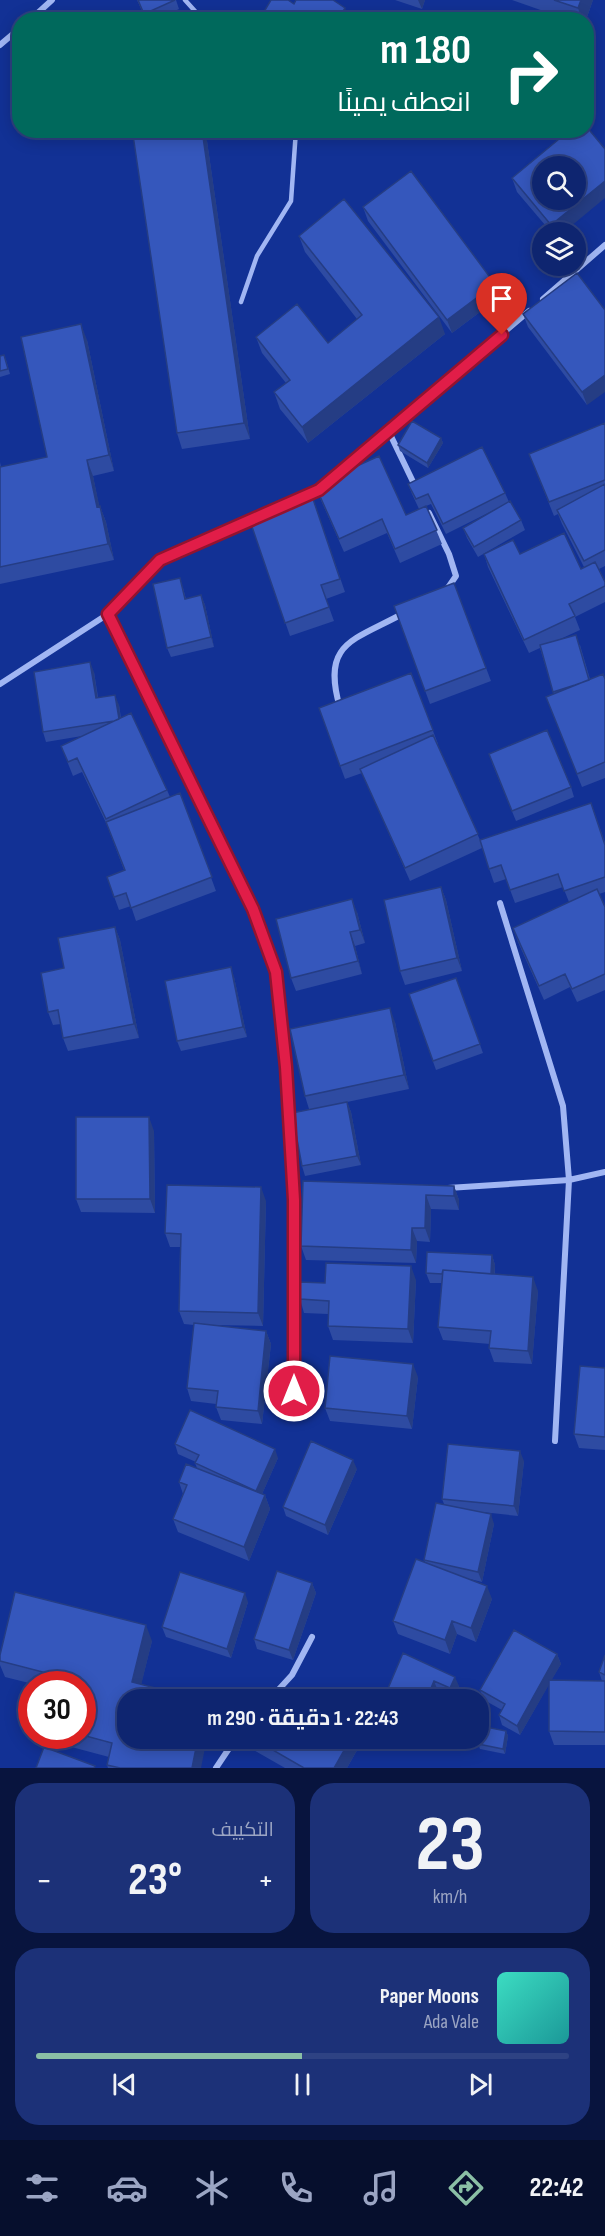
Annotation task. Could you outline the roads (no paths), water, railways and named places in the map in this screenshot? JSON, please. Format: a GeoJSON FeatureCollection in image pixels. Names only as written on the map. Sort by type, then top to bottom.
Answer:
{"type":"FeatureCollection","features":[{"type":"Feature","properties":{"kind":"street"},"geometry":{"type":"LineString","coordinates":[[39,12],[52,0]]}},
{"type":"Feature","properties":{"kind":"street"},"geometry":{"type":"LineString","coordinates":[[0,45],[12,35]]}},
{"type":"Feature","properties":{"kind":"street"},"geometry":{"type":"LineString","coordinates":[[0,684],[108,614],[160,560],[319,490],[605,245]]}},
{"type":"Feature","properties":{"kind":"street"},"geometry":{"type":"LineString","coordinates":[[388,432],[419,493]]}},
{"type":"Feature","properties":{"kind":"street"},"geometry":{"type":"LineString","coordinates":[[424,503],[449,554],[456,576],[450,588],[440,593]]}},
{"type":"Feature","properties":{"kind":"street"},"geometry":{"type":"LineString","coordinates":[[343,720],[333,683],[333,667],[338,653],[348,644],[409,610]]}},
{"type":"Feature","properties":{"kind":"street"},"geometry":{"type":"LineString","coordinates":[[108,614],[253,909],[276,972],[286,1067],[294,1200],[294,1391]]}},
{"type":"Feature","properties":{"kind":"street"},"geometry":{"type":"LineString","coordinates":[[500,903],[563,1106],[569,1180],[555,1441]]}},
{"type":"Feature","properties":{"kind":"street"},"geometry":{"type":"LineString","coordinates":[[443,1189],[569,1180],[605,1172]]}},
{"type":"Feature","properties":{"kind":"street"},"geometry":{"type":"LineString","coordinates":[[294,1200],[305,1199]]}},
{"type":"Feature","properties":{"kind":"street"},"geometry":{"type":"LineString","coordinates":[[279,1689],[292,1675],[312,1637]]}},
{"type":"Feature","properties":{"kind":"street"},"geometry":{"type":"LineString","coordinates":[[216,1768],[229,1749]]}},
{"type":"Feature","properties":{"kind":"lane"},"geometry":{"type":"LineString","coordinates":[[185,0],[196,12]]}},
{"type":"Feature","properties":{"kind":"lane"},"geometry":{"type":"LineString","coordinates":[[241,302],[257,256],[291,201],[295,138]]}}]}
